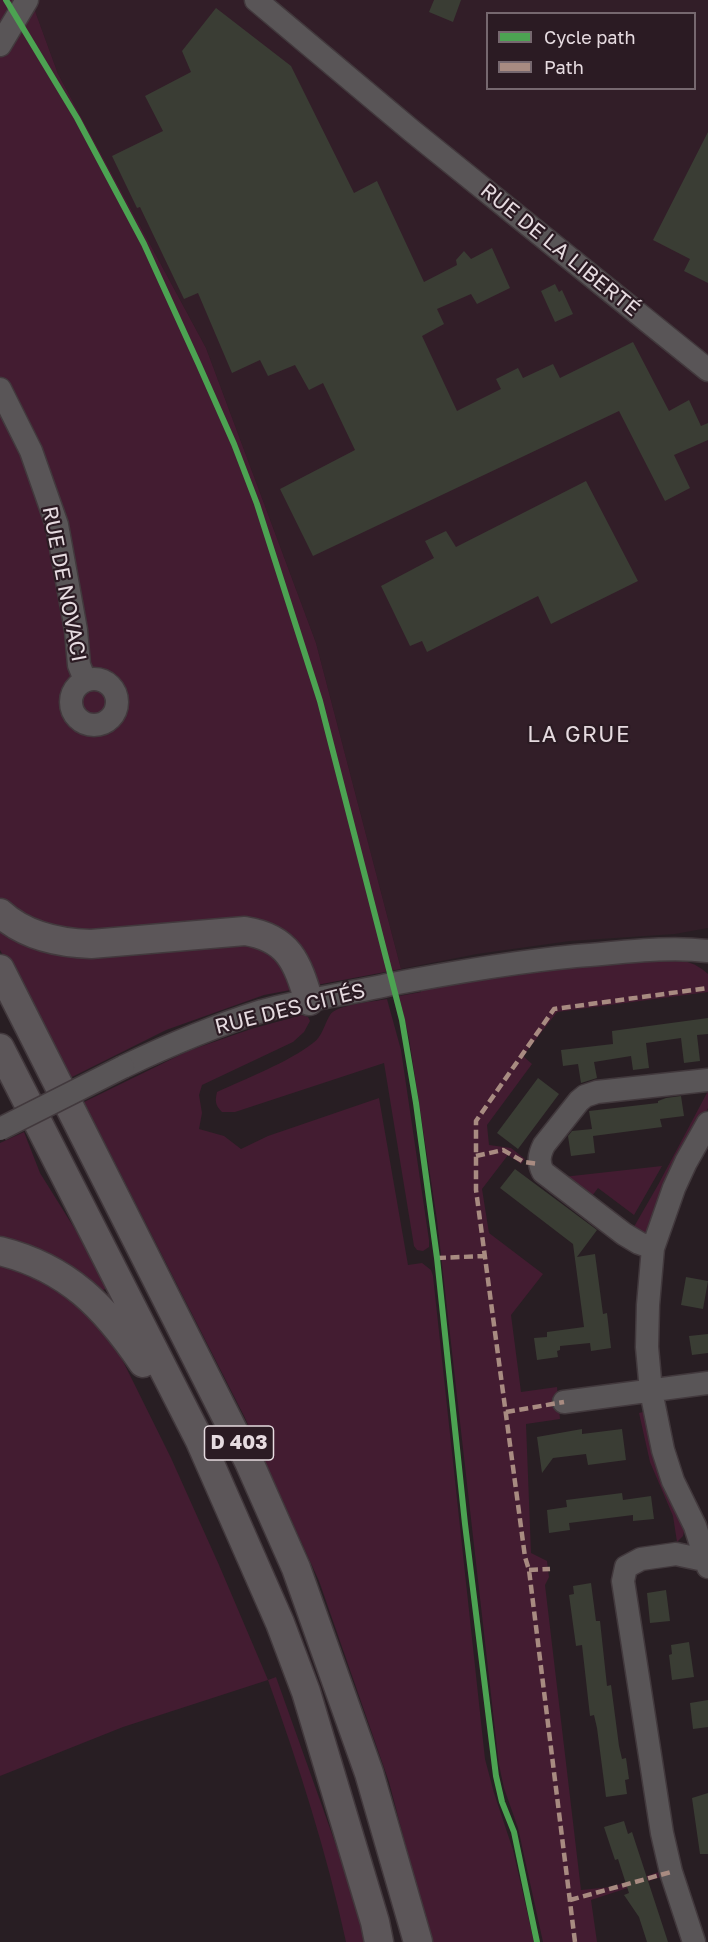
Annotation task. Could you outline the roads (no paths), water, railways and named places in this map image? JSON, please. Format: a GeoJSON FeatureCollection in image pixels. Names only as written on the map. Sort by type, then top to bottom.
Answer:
{"type":"FeatureCollection","features":[{"type":"Feature","properties":{"kind":"main road"},"geometry":{"type":"LineString","coordinates":[[0,913],[34,935],[72,944],[101,944],[245,932],[260,933],[272,937],[292,958],[303,979],[309,1000]]}},
{"type":"Feature","properties":{"kind":"main road","name":"D 403"},"geometry":{"type":"LineString","coordinates":[[0,969],[249,1462],[296,1568],[369,1773],[418,1942]]}},
{"type":"Feature","properties":{"kind":"main road","name":"D 403"},"geometry":{"type":"LineString","coordinates":[[0,1048],[200,1441],[280,1623],[306,1692],[379,1942]]}},
{"type":"Feature","properties":{"kind":"main road"},"geometry":{"type":"LineString","coordinates":[[0,1251],[28,1259],[48,1269],[89,1296],[107,1313],[143,1363],[167,1405],[200,1441]]}},
{"type":"Feature","properties":{"kind":"street"},"geometry":{"type":"LineString","coordinates":[[0,45],[27,0]]}},
{"type":"Feature","properties":{"kind":"street","name":"RUE DE LA LIBERTÉ"},"geometry":{"type":"LineString","coordinates":[[256,0],[412,131],[708,370]]}},
{"type":"Feature","properties":{"kind":"street","name":"RUE DE NOVACI"},"geometry":{"type":"LineString","coordinates":[[0,389],[31,451],[57,525],[76,630],[79,665],[85,680]]}},
{"type":"Feature","properties":{"kind":"street","name":"RUE DES CITÉS"},"geometry":{"type":"LineString","coordinates":[[0,1129],[170,1044],[264,1011],[433,976],[535,960],[667,949],[708,951]]}},
{"type":"Feature","properties":{"kind":"street"},"geometry":{"type":"LineString","coordinates":[[653,1248],[639,1244],[624,1234],[543,1172],[539,1164],[540,1154],[544,1145],[585,1096],[597,1092],[708,1080]]}},
{"type":"Feature","properties":{"kind":"street"},"geometry":{"type":"LineString","coordinates":[[707,1562],[695,1526],[674,1481],[663,1450],[651,1391],[647,1347],[653,1248],[674,1188],[708,1123]]}},
{"type":"Feature","properties":{"kind":"street"},"geometry":{"type":"LineString","coordinates":[[564,1402],[708,1383]]}},
{"type":"Feature","properties":{"kind":"street"},"geometry":{"type":"LineString","coordinates":[[694,1942],[671,1872],[662,1833],[623,1581],[626,1567],[641,1559],[676,1554],[707,1562]]}},
{"type":"Feature","properties":{"kind":"district","name":"LA GRUE"},"geometry":{"type":"Point","coordinates":[579,735]}}]}
